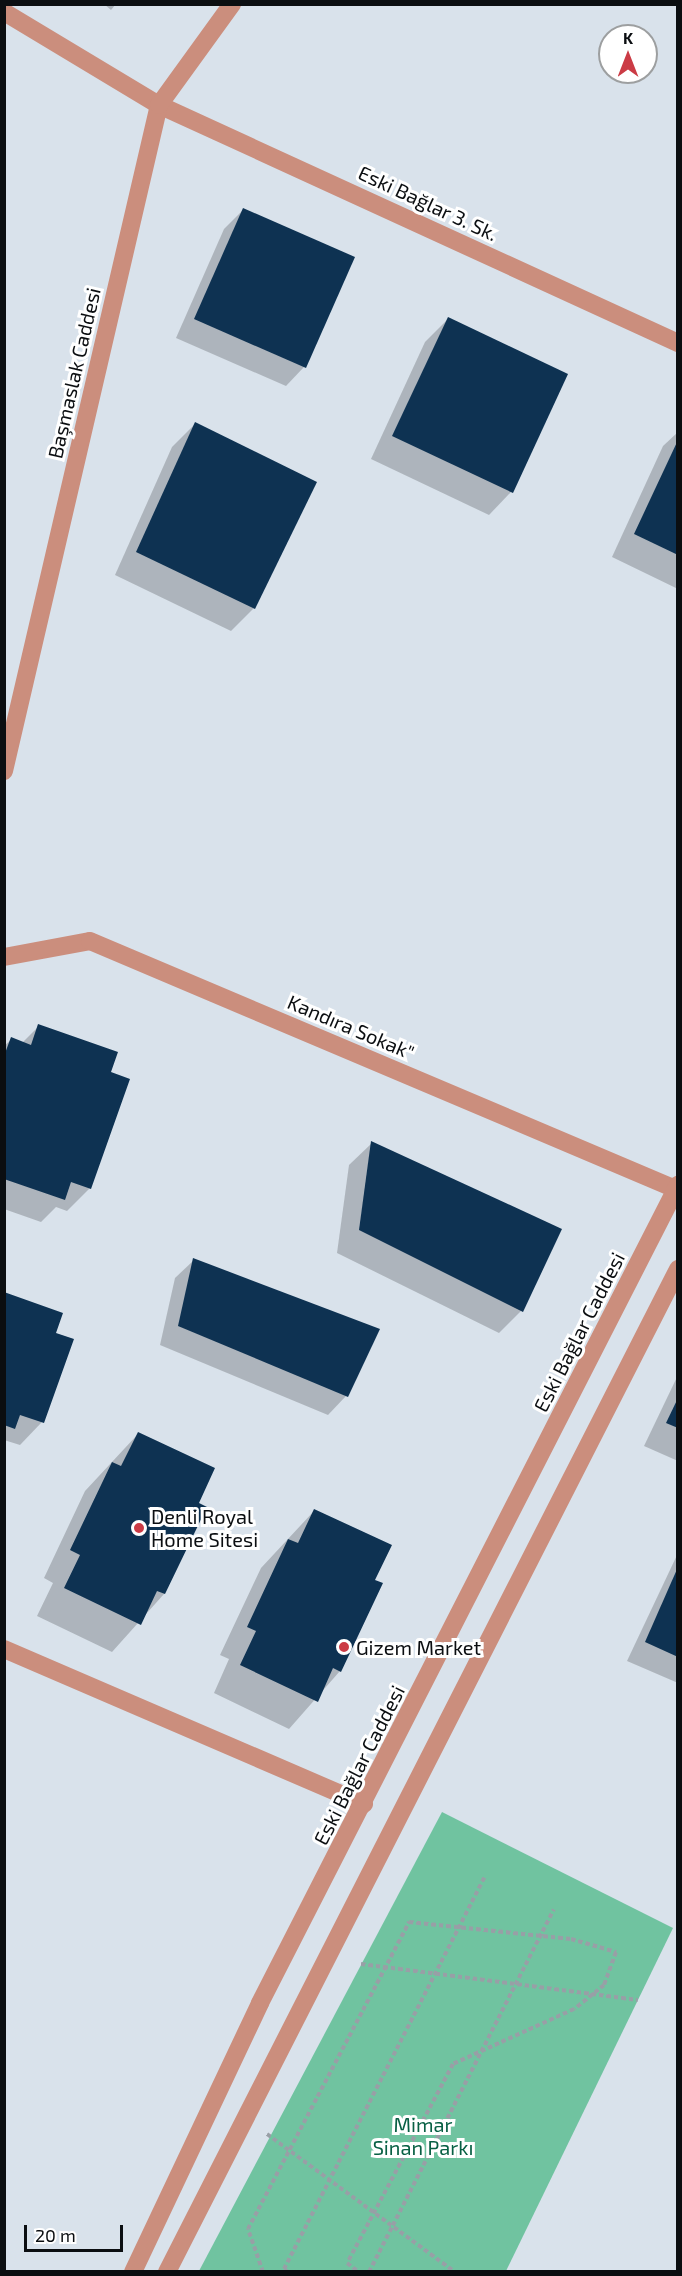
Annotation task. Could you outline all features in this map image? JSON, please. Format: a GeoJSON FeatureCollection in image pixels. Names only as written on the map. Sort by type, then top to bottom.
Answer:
{"type":"FeatureCollection","features":[{"type":"Feature","properties":{"kind":"street","name":"Başmaslak Caddesi"},"geometry":{"type":"LineString","coordinates":[[4,771],[159,105],[231,4]]}},
{"type":"Feature","properties":{"kind":"street","name":"Eski Bağlar 3. Sk."},"geometry":{"type":"LineString","coordinates":[[4,12],[159,105],[678,343]]}},
{"type":"Feature","properties":{"kind":"street","name":"Kandıra Sokak\""},"geometry":{"type":"LineString","coordinates":[[4,957],[90,941],[677,1188]]}},
{"type":"Feature","properties":{"kind":"street","name":"Eski Bağlar Caddesi"},"geometry":{"type":"LineString","coordinates":[[133,2271],[260,2003],[364,1804],[677,1188]]}},
{"type":"Feature","properties":{"kind":"street"},"geometry":{"type":"LineString","coordinates":[[167,2271],[678,1269]]}},
{"type":"Feature","properties":{"kind":"street"},"geometry":{"type":"LineString","coordinates":[[4,1649],[364,1804]]}},
{"type":"Feature","properties":{"kind":"path"},"geometry":{"type":"LineString","coordinates":[[288,2271],[284,2269],[485,1877]]}},
{"type":"Feature","properties":{"kind":"path"},"geometry":{"type":"LineString","coordinates":[[369,2271],[554,1909]]}},
{"type":"Feature","properties":{"kind":"path"},"geometry":{"type":"LineString","coordinates":[[263,2271],[248,2229],[388,1967],[409,1922],[540,1936],[616,1953],[604,1985],[574,2009],[453,2064],[347,2263],[359,2271]]}},
{"type":"Feature","properties":{"kind":"path"},"geometry":{"type":"LineString","coordinates":[[362,1964],[638,2000]]}},
{"type":"Feature","properties":{"kind":"path"},"geometry":{"type":"LineString","coordinates":[[244,2118],[455,2271]]}},
{"type":"Feature","properties":{"kind":"green space","name":"Mimar Sinan Parkı"},"geometry":{"type":"Polygon","coordinates":[[[442,1812],[673,1928],[506,2271],[199,2271],[442,1812]]]}},
{"type":"Feature","properties":{"kind":"building"},"geometry":{"type":"Polygon","coordinates":[[[243,208],[355,257],[306,368],[194,319],[243,208]]]}},
{"type":"Feature","properties":{"kind":"building"},"geometry":{"type":"Polygon","coordinates":[[[448,317],[568,374],[513,493],[392,436],[448,317]]]}},
{"type":"Feature","properties":{"kind":"building"},"geometry":{"type":"Polygon","coordinates":[[[195,422],[317,482],[255,609],[136,552],[195,422]]]}},
{"type":"Feature","properties":{"kind":"building"},"geometry":{"type":"Polygon","coordinates":[[[678,440],[678,555],[634,534],[678,440]]]}},
{"type":"Feature","properties":{"kind":"building"},"geometry":{"type":"Polygon","coordinates":[[[38,1024],[118,1052],[111,1072],[130,1079],[91,1189],[71,1182],[65,1200],[4,1179],[4,1056],[11,1037],[31,1045],[38,1024]]]}},
{"type":"Feature","properties":{"kind":"building"},"geometry":{"type":"Polygon","coordinates":[[[371,1141],[562,1229],[523,1312],[359,1230],[371,1141]]]}},
{"type":"Feature","properties":{"kind":"building"},"geometry":{"type":"Polygon","coordinates":[[[193,1258],[380,1329],[348,1397],[178,1326],[193,1258]]]}},
{"type":"Feature","properties":{"kind":"building"},"geometry":{"type":"Polygon","coordinates":[[[4,1292],[63,1313],[56,1333],[74,1339],[44,1423],[20,1415],[15,1429],[4,1425],[4,1292]]]}},
{"type":"Feature","properties":{"kind":"building"},"geometry":{"type":"Polygon","coordinates":[[[678,1398],[678,1428],[666,1423],[678,1398]]]}},
{"type":"Feature","properties":{"kind":"building","name":"Denli Royal Home Sitesi"},"geometry":{"type":"Polygon","coordinates":[[[138,1432],[215,1468],[199,1503],[207,1507],[165,1594],[157,1591],[141,1625],[64,1588],[80,1555],[70,1550],[112,1462],[121,1466],[138,1432]]]}},
{"type":"Feature","properties":{"kind":"building","name":"Denli Royal Home Sitesi"},"geometry":{"type":"Polygon","coordinates":[[[314,1509],[392,1545],[375,1580],[383,1583],[341,1672],[333,1668],[318,1702],[240,1665],[256,1631],[247,1627],[288,1539],[298,1543],[314,1509]]]}},
{"type":"Feature","properties":{"kind":"building"},"geometry":{"type":"Polygon","coordinates":[[[678,1567],[678,1657],[645,1642],[678,1567]]]}},
{"type":"Feature","properties":{"kind":"place","name":"Denli Royal Home Sitesi"},"geometry":{"type":"Point","coordinates":[139,1528]}},
{"type":"Feature","properties":{"kind":"place","name":"Gizem Market"},"geometry":{"type":"Point","coordinates":[344,1647]}}]}
